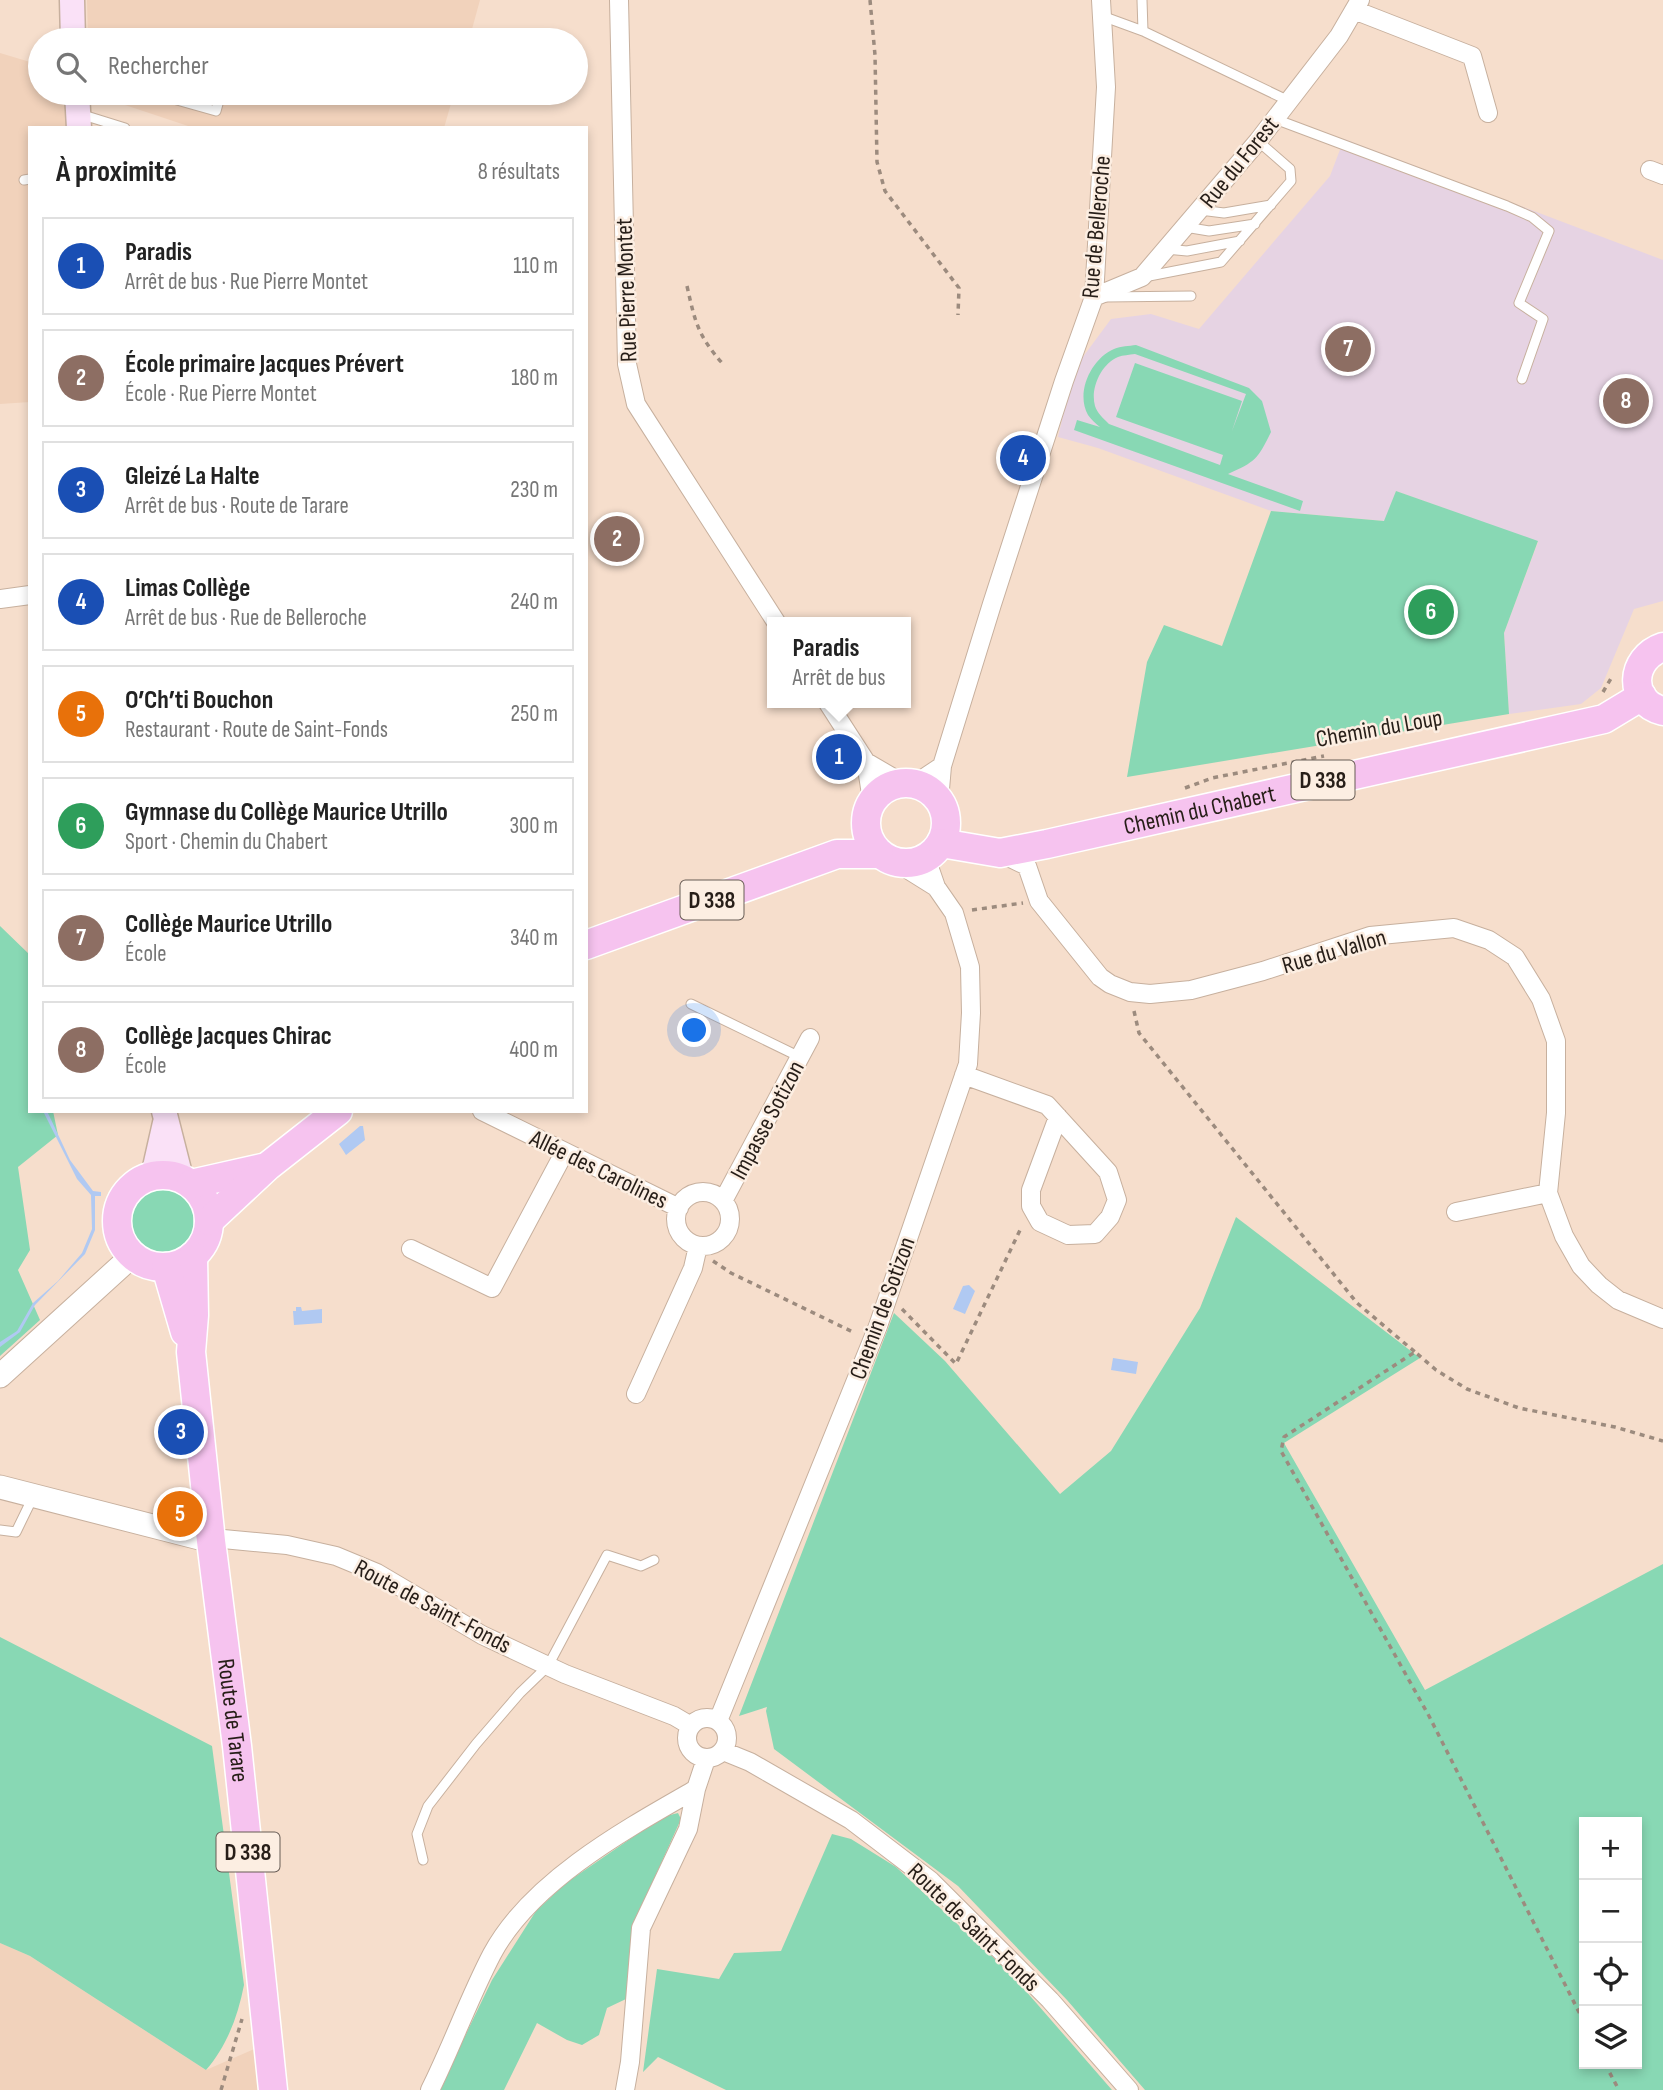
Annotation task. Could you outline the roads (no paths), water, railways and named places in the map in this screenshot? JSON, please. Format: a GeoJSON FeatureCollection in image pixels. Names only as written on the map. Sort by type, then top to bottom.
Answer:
{"type":"FeatureCollection","features":[{"type":"Feature","properties":{"kind":"main road"},"geometry":{"type":"LineString","coordinates":[[72,0],[73,28]]}},
{"type":"Feature","properties":{"kind":"main road"},"geometry":{"type":"LineString","coordinates":[[1652,704],[1637,678],[1641,663],[1649,654],[1663,647]]}},
{"type":"Feature","properties":{"kind":"main road","name":"Chemin du Chabert"},"geometry":{"type":"LineString","coordinates":[[938,831],[1000,853],[1604,719],[1652,704]]}},
{"type":"Feature","properties":{"kind":"main road"},"geometry":{"type":"LineString","coordinates":[[909,783],[925,787],[938,831],[906,864],[887,858],[872,846],[869,813],[890,786],[909,783]]}},
{"type":"Feature","properties":{"kind":"main road","name":"D 338"},"geometry":{"type":"LineString","coordinates":[[837,854],[869,813]]}},
{"type":"Feature","properties":{"kind":"main road","name":"D 338"},"geometry":{"type":"LineString","coordinates":[[588,944],[837,854],[887,858]]}},
{"type":"Feature","properties":{"kind":"main road"},"geometry":{"type":"LineString","coordinates":[[209,1221],[268,1166],[335,1113]]}},
{"type":"Feature","properties":{"kind":"main road"},"geometry":{"type":"LineString","coordinates":[[165,1117],[186,1181]]}},
{"type":"Feature","properties":{"kind":"main road"},"geometry":{"type":"LineString","coordinates":[[153,1176],[165,1117]]}},
{"type":"Feature","properties":{"kind":"main road"},"geometry":{"type":"LineString","coordinates":[[186,1181],[268,1166]]}},
{"type":"Feature","properties":{"kind":"main road"},"geometry":{"type":"LineString","coordinates":[[168,1175],[186,1181],[202,1196],[208,1209],[207,1234],[202,1246],[185,1262],[166,1268],[147,1265],[132,1256],[120,1239],[117,1215],[128,1191],[139,1181],[153,1176],[168,1175]]}},
{"type":"Feature","properties":{"kind":"main road","name":"Route de Tarare"},"geometry":{"type":"LineString","coordinates":[[191,1352],[194,1315],[193,1256]]}},
{"type":"Feature","properties":{"kind":"main road","name":"Route de Tarare"},"geometry":{"type":"LineString","coordinates":[[166,1268],[191,1352],[273,2090]]}},
{"type":"Feature","properties":{"kind":"street","name":"Rue Pierre Montet"},"geometry":{"type":"LineString","coordinates":[[619,0],[626,364],[636,404],[773,617]]}},
{"type":"Feature","properties":{"kind":"street","name":"Rue du Forest"},"geometry":{"type":"LineString","coordinates":[[1094,298],[1142,277],[1258,141],[1339,36],[1357,5]]}},
{"type":"Feature","properties":{"kind":"street"},"geometry":{"type":"LineString","coordinates":[[1357,5],[1472,56],[1488,113]]}},
{"type":"Feature","properties":{"kind":"street","name":"Rue de Belleroche"},"geometry":{"type":"LineString","coordinates":[[938,831],[942,766],[1012,540],[1094,298],[1106,87],[1102,8]]}},
{"type":"Feature","properties":{"kind":"street"},"geometry":{"type":"LineString","coordinates":[[0,598],[28,595]]}},
{"type":"Feature","properties":{"kind":"street"},"geometry":{"type":"LineString","coordinates":[[831,708],[866,762],[869,813]]}},
{"type":"Feature","properties":{"kind":"street"},"geometry":{"type":"LineString","coordinates":[[866,762],[909,783],[942,766]]}},
{"type":"Feature","properties":{"kind":"street","name":"Chemin de Sotizon"},"geometry":{"type":"LineString","coordinates":[[936,887],[938,831]]}},
{"type":"Feature","properties":{"kind":"street","name":"Rue du Vallon"},"geometry":{"type":"LineString","coordinates":[[1000,853],[1027,866],[1039,901],[1100,977],[1130,992],[1150,994],[1191,990],[1263,971],[1370,936],[1454,928],[1489,940],[1515,957],[1541,999],[1556,1041],[1556,1114],[1548,1193],[1564,1237],[1581,1266],[1618,1300],[1663,1320]]}},
{"type":"Feature","properties":{"kind":"street","name":"Chemin de Sotizon"},"geometry":{"type":"LineString","coordinates":[[718,1721],[872,1340],[968,1064],[970,967],[954,913],[936,887],[887,858]]}},
{"type":"Feature","properties":{"kind":"street","name":"Impasse Sotizon"},"geometry":{"type":"LineString","coordinates":[[723,1201],[810,1038]]}},
{"type":"Feature","properties":{"kind":"street"},"geometry":{"type":"LineString","coordinates":[[964,1075],[1047,1105],[1058,1117],[1108,1172],[1117,1200],[1110,1217],[1095,1234],[1068,1235],[1040,1222],[1031,1206],[1031,1190],[1058,1117]]}},
{"type":"Feature","properties":{"kind":"street","name":"Allée des Carolines"},"geometry":{"type":"LineString","coordinates":[[486,1113],[679,1208]]}},
{"type":"Feature","properties":{"kind":"street"},"geometry":{"type":"LineString","coordinates":[[411,1249],[492,1288],[564,1153]]}},
{"type":"Feature","properties":{"kind":"street"},"geometry":{"type":"LineString","coordinates":[[699,1192],[708,1193],[723,1201],[728,1208],[730,1224],[722,1238],[703,1246],[691,1243],[679,1231],[676,1215],[684,1200],[699,1192]]}},
{"type":"Feature","properties":{"kind":"street"},"geometry":{"type":"LineString","coordinates":[[1457,1212],[1548,1193]]}},
{"type":"Feature","properties":{"kind":"street"},"geometry":{"type":"LineString","coordinates":[[636,1394],[703,1246]]}},
{"type":"Feature","properties":{"kind":"street"},"geometry":{"type":"LineString","coordinates":[[0,1376],[132,1256]]}},
{"type":"Feature","properties":{"kind":"street","name":"Route de Saint-Fonds"},"geometry":{"type":"LineString","coordinates":[[0,1487],[211,1541],[223,1539],[287,1545],[336,1556],[377,1573],[482,1635],[548,1666],[674,1716],[691,1726]]}},
{"type":"Feature","properties":{"kind":"street"},"geometry":{"type":"LineString","coordinates":[[709,1718],[718,1721],[727,1735],[723,1751],[716,1757],[706,1759],[691,1751],[687,1734],[691,1726],[699,1720],[709,1718]]}},
{"type":"Feature","properties":{"kind":"street","name":"Route de Saint-Fonds"},"geometry":{"type":"LineString","coordinates":[[723,1751],[750,1762],[851,1820],[931,1881],[1050,2000],[1129,2090]]}},
{"type":"Feature","properties":{"kind":"street"},"geometry":{"type":"LineString","coordinates":[[625,2090],[630,2062],[641,1928],[688,1829],[696,1789],[706,1759]]}},
{"type":"Feature","properties":{"kind":"street"},"geometry":{"type":"LineString","coordinates":[[430,2090],[493,1953],[527,1904],[618,1833],[696,1789]]}},
{"type":"Feature","properties":{"kind":"lane"},"geometry":{"type":"LineString","coordinates":[[1142,0],[1143,31]]}},
{"type":"Feature","properties":{"kind":"lane"},"geometry":{"type":"LineString","coordinates":[[1102,8],[1143,31],[1289,101]]}},
{"type":"Feature","properties":{"kind":"lane"},"geometry":{"type":"LineString","coordinates":[[195,105],[216,111],[218,105]]}},
{"type":"Feature","properties":{"kind":"lane"},"geometry":{"type":"LineString","coordinates":[[78,111],[119,126]]}},
{"type":"Feature","properties":{"kind":"lane"},"geometry":{"type":"LineString","coordinates":[[1275,119],[1507,206],[1532,218],[1549,231],[1519,303],[1543,319],[1522,379]]}},
{"type":"Feature","properties":{"kind":"lane"},"geometry":{"type":"LineString","coordinates":[[1142,277],[1221,262],[1255,224],[1291,181],[1290,169],[1258,141]]}},
{"type":"Feature","properties":{"kind":"lane"},"geometry":{"type":"LineString","coordinates":[[1200,210],[1224,213],[1271,205]]}},
{"type":"Feature","properties":{"kind":"lane"},"geometry":{"type":"LineString","coordinates":[[1185,227],[1209,231],[1255,224]]}},
{"type":"Feature","properties":{"kind":"lane"},"geometry":{"type":"LineString","coordinates":[[1166,249],[1187,251],[1240,241]]}},
{"type":"Feature","properties":{"kind":"lane"},"geometry":{"type":"LineString","coordinates":[[1094,298],[1191,296]]}},
{"type":"Feature","properties":{"kind":"lane"},"geometry":{"type":"LineString","coordinates":[[691,1003],[800,1057]]}},
{"type":"Feature","properties":{"kind":"lane"},"geometry":{"type":"LineString","coordinates":[[0,1530],[16,1532],[34,1495]]}},
{"type":"Feature","properties":{"kind":"lane"},"geometry":{"type":"LineString","coordinates":[[423,1860],[417,1835],[428,1806],[476,1744],[520,1693],[548,1666],[607,1555],[641,1566],[654,1560]]}},
{"type":"Feature","properties":{"kind":"water"},"geometry":{"type":"Polygon","coordinates":[[[44,1113],[48,1113],[70,1160],[93,1191],[101,1192],[101,1196],[95,1196],[95,1230],[85,1254],[35,1305],[20,1332],[0,1347],[0,1342],[17,1331],[33,1303],[58,1281],[82,1253],[92,1229],[91,1195],[77,1179],[44,1113]]]}},
{"type":"Feature","properties":{"kind":"water"},"geometry":{"type":"Polygon","coordinates":[[[363,1126],[365,1140],[346,1155],[339,1144],[363,1126]]]}},
{"type":"Feature","properties":{"kind":"water"},"geometry":{"type":"Polygon","coordinates":[[[969,1285],[975,1291],[965,1314],[953,1309],[963,1286],[969,1285]]]}},
{"type":"Feature","properties":{"kind":"water"},"geometry":{"type":"Polygon","coordinates":[[[296,1307],[301,1307],[302,1311],[322,1309],[322,1323],[294,1325],[293,1311],[296,1311],[296,1307]]]}},
{"type":"Feature","properties":{"kind":"water"},"geometry":{"type":"Polygon","coordinates":[[[1113,1358],[1138,1362],[1136,1374],[1111,1370],[1113,1358]]]}},
{"type":"Feature","properties":{"kind":"place","name":"Collège Maurice Utrillo"},"geometry":{"type":"Point","coordinates":[1348,349]}},
{"type":"Feature","properties":{"kind":"place","name":"Collège Jacques Chirac"},"geometry":{"type":"Point","coordinates":[1626,401]}},
{"type":"Feature","properties":{"kind":"place","name":"Limas Collège"},"geometry":{"type":"Point","coordinates":[1023,458]}},
{"type":"Feature","properties":{"kind":"place","name":"École primaire Jacques Prévert"},"geometry":{"type":"Point","coordinates":[617,539]}},
{"type":"Feature","properties":{"kind":"place","name":"Gymnase du Collège Maurice Utrillo"},"geometry":{"type":"Point","coordinates":[1431,612]}},
{"type":"Feature","properties":{"kind":"place","name":"Paradis"},"geometry":{"type":"Point","coordinates":[839,757]}},
{"type":"Feature","properties":{"kind":"place","name":"Gleizé La Halte"},"geometry":{"type":"Point","coordinates":[181,1432]}},
{"type":"Feature","properties":{"kind":"place","name":"O’Ch’ti Bouchon"},"geometry":{"type":"Point","coordinates":[180,1514]}}]}
